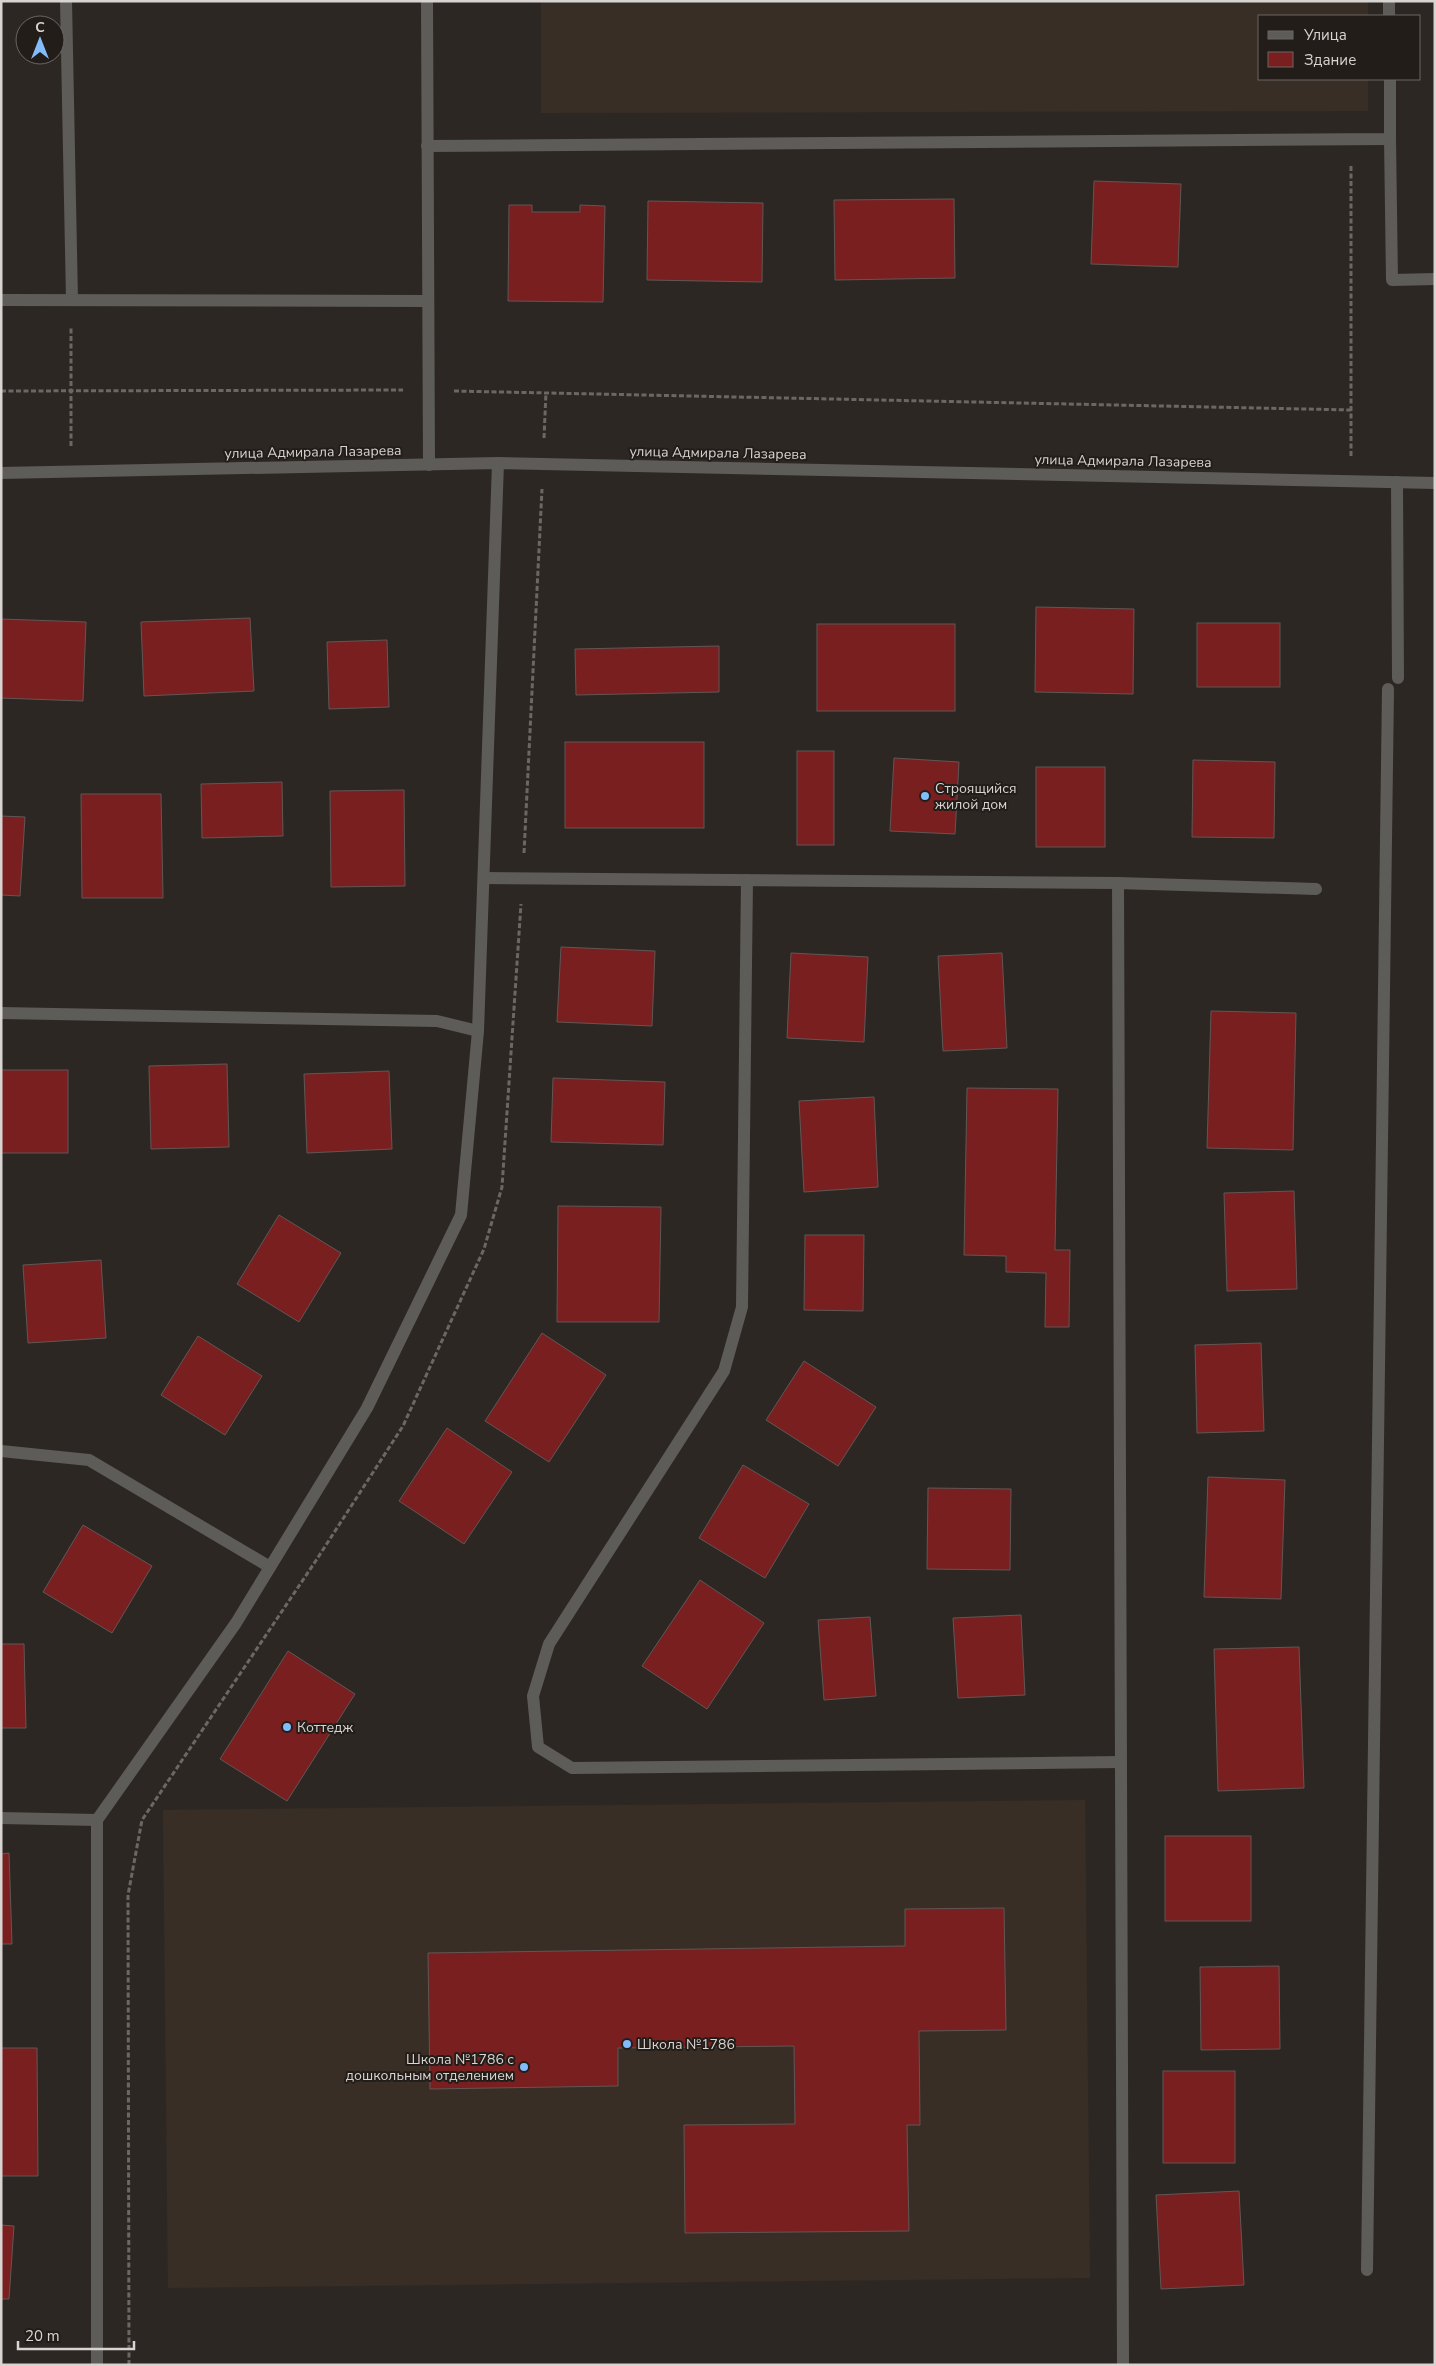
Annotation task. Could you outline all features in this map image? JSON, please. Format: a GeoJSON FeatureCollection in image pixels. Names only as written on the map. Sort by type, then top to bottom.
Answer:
{"type":"FeatureCollection","features":[{"type":"Feature","properties":{"kind":"street"},"geometry":{"type":"LineString","coordinates":[[66,1],[72,300]]}},
{"type":"Feature","properties":{"kind":"street"},"geometry":{"type":"LineString","coordinates":[[427,1],[429,465]]}},
{"type":"Feature","properties":{"kind":"street"},"geometry":{"type":"LineString","coordinates":[[1389,1],[1389,15]]}},
{"type":"Feature","properties":{"kind":"street"},"geometry":{"type":"LineString","coordinates":[[1390,80],[1392,280],[1435,279]]}},
{"type":"Feature","properties":{"kind":"street"},"geometry":{"type":"LineString","coordinates":[[427,146],[1390,139]]}},
{"type":"Feature","properties":{"kind":"street"},"geometry":{"type":"LineString","coordinates":[[1,300],[428,302]]}},
{"type":"Feature","properties":{"kind":"street"},"geometry":{"type":"LineString","coordinates":[[97,2365],[97,1820],[236,1623],[368,1408],[461,1214],[478,1031],[498,463]]}},
{"type":"Feature","properties":{"kind":"street","name":"улица Адмирала Лазарева"},"geometry":{"type":"LineString","coordinates":[[1,473],[498,463],[1435,483]]}},
{"type":"Feature","properties":{"kind":"street"},"geometry":{"type":"LineString","coordinates":[[1397,482],[1398,678]]}},
{"type":"Feature","properties":{"kind":"street"},"geometry":{"type":"LineString","coordinates":[[1367,2270],[1388,689]]}},
{"type":"Feature","properties":{"kind":"street"},"geometry":{"type":"LineString","coordinates":[[484,878],[1118,883],[1316,889]]}},
{"type":"Feature","properties":{"kind":"street"},"geometry":{"type":"LineString","coordinates":[[747,880],[742,1307],[724,1371],[549,1644],[533,1696],[538,1747],[572,1768],[1121,1762]]}},
{"type":"Feature","properties":{"kind":"street"},"geometry":{"type":"LineString","coordinates":[[1118,883],[1123,2365]]}},
{"type":"Feature","properties":{"kind":"street"},"geometry":{"type":"LineString","coordinates":[[1,1013],[437,1021],[478,1031]]}},
{"type":"Feature","properties":{"kind":"street"},"geometry":{"type":"LineString","coordinates":[[1,1451],[89,1460],[270,1567]]}},
{"type":"Feature","properties":{"kind":"street"},"geometry":{"type":"LineString","coordinates":[[1,1818],[97,1820]]}},
{"type":"Feature","properties":{"kind":"path"},"geometry":{"type":"LineString","coordinates":[[1351,460],[1352,139]]}},
{"type":"Feature","properties":{"kind":"path"},"geometry":{"type":"LineString","coordinates":[[72,300],[70,390],[72,472]]}},
{"type":"Feature","properties":{"kind":"path"},"geometry":{"type":"LineString","coordinates":[[1,391],[428,390],[1351,410]]}},
{"type":"Feature","properties":{"kind":"shaded area"},"geometry":{"type":"Polygon","coordinates":[[[541,1],[1368,1],[1368,15],[1258,15],[1258,80],[1368,80],[1368,111],[541,113],[541,1]]]}},
{"type":"Feature","properties":{"kind":"shaded area","name":"Школа №1786"},"geometry":{"type":"Polygon","coordinates":[[[1085,1800],[1090,2278],[168,2288],[163,1810],[1085,1800]]]}},
{"type":"Feature","properties":{"kind":"building"},"geometry":{"type":"Polygon","coordinates":[[[1094,181],[1181,184],[1178,267],[1091,264],[1094,181]]]}},
{"type":"Feature","properties":{"kind":"building"},"geometry":{"type":"Polygon","coordinates":[[[954,199],[955,278],[835,280],[834,200],[954,199]]]}},
{"type":"Feature","properties":{"kind":"building"},"geometry":{"type":"Polygon","coordinates":[[[648,201],[763,203],[762,282],[647,280],[648,201]]]}},
{"type":"Feature","properties":{"kind":"building"},"geometry":{"type":"Polygon","coordinates":[[[509,205],[532,205],[532,212],[580,212],[580,205],[605,206],[603,302],[508,301],[509,205]]]}},
{"type":"Feature","properties":{"kind":"building"},"geometry":{"type":"Polygon","coordinates":[[[1036,607],[1134,609],[1133,694],[1035,692],[1036,607]]]}},
{"type":"Feature","properties":{"kind":"building"},"geometry":{"type":"Polygon","coordinates":[[[250,618],[254,691],[144,696],[141,622],[250,618]]]}},
{"type":"Feature","properties":{"kind":"building"},"geometry":{"type":"Polygon","coordinates":[[[1,619],[86,622],[83,701],[1,698],[1,619]]]}},
{"type":"Feature","properties":{"kind":"building"},"geometry":{"type":"Polygon","coordinates":[[[1197,623],[1280,623],[1280,687],[1197,687],[1197,623]]]}},
{"type":"Feature","properties":{"kind":"building"},"geometry":{"type":"Polygon","coordinates":[[[817,624],[955,624],[955,711],[817,711],[817,624]]]}},
{"type":"Feature","properties":{"kind":"building"},"geometry":{"type":"Polygon","coordinates":[[[387,640],[389,707],[329,709],[327,642],[387,640]]]}},
{"type":"Feature","properties":{"kind":"building"},"geometry":{"type":"Polygon","coordinates":[[[719,646],[719,692],[576,695],[575,649],[719,646]]]}},
{"type":"Feature","properties":{"kind":"building"},"geometry":{"type":"Polygon","coordinates":[[[565,742],[704,742],[704,828],[565,828],[565,742]]]}},
{"type":"Feature","properties":{"kind":"building"},"geometry":{"type":"Polygon","coordinates":[[[797,751],[834,751],[834,845],[797,845],[797,751]]]}},
{"type":"Feature","properties":{"kind":"building","name":"Строящийся жилой дом"},"geometry":{"type":"Polygon","coordinates":[[[894,758],[959,762],[955,834],[890,831],[894,758]]]}},
{"type":"Feature","properties":{"kind":"building"},"geometry":{"type":"Polygon","coordinates":[[[1193,760],[1275,762],[1274,838],[1192,837],[1193,760]]]}},
{"type":"Feature","properties":{"kind":"building"},"geometry":{"type":"Polygon","coordinates":[[[1036,767],[1105,767],[1105,847],[1036,847],[1036,767]]]}},
{"type":"Feature","properties":{"kind":"building"},"geometry":{"type":"Polygon","coordinates":[[[282,782],[283,836],[202,838],[201,784],[282,782]]]}},
{"type":"Feature","properties":{"kind":"building"},"geometry":{"type":"Polygon","coordinates":[[[404,790],[405,886],[331,887],[330,791],[404,790]]]}},
{"type":"Feature","properties":{"kind":"building"},"geometry":{"type":"Polygon","coordinates":[[[81,794],[161,794],[163,898],[82,898],[81,794]]]}},
{"type":"Feature","properties":{"kind":"building"},"geometry":{"type":"Polygon","coordinates":[[[1,816],[25,817],[20,896],[1,895],[1,816]]]}},
{"type":"Feature","properties":{"kind":"building"},"geometry":{"type":"Polygon","coordinates":[[[561,947],[655,951],[652,1026],[557,1022],[561,947]]]}},
{"type":"Feature","properties":{"kind":"building"},"geometry":{"type":"Polygon","coordinates":[[[791,953],[868,957],[864,1042],[787,1038],[791,953]]]}},
{"type":"Feature","properties":{"kind":"building"},"geometry":{"type":"Polygon","coordinates":[[[1002,953],[1007,1048],[943,1051],[938,956],[1002,953]]]}},
{"type":"Feature","properties":{"kind":"building"},"geometry":{"type":"Polygon","coordinates":[[[1211,1011],[1296,1013],[1293,1150],[1207,1148],[1211,1011]]]}},
{"type":"Feature","properties":{"kind":"building"},"geometry":{"type":"Polygon","coordinates":[[[227,1064],[229,1147],[151,1149],[149,1066],[227,1064]]]}},
{"type":"Feature","properties":{"kind":"building"},"geometry":{"type":"Polygon","coordinates":[[[1,1070],[68,1070],[68,1153],[1,1153],[1,1070]]]}},
{"type":"Feature","properties":{"kind":"building"},"geometry":{"type":"Polygon","coordinates":[[[389,1071],[392,1149],[307,1153],[304,1074],[389,1071]]]}},
{"type":"Feature","properties":{"kind":"building"},"geometry":{"type":"Polygon","coordinates":[[[553,1078],[665,1082],[663,1145],[551,1142],[553,1078]]]}},
{"type":"Feature","properties":{"kind":"building"},"geometry":{"type":"Polygon","coordinates":[[[967,1088],[1058,1089],[1055,1250],[1070,1250],[1069,1327],[1045,1327],[1046,1273],[1006,1272],[1006,1256],[964,1255],[967,1088]]]}},
{"type":"Feature","properties":{"kind":"building"},"geometry":{"type":"Polygon","coordinates":[[[874,1097],[878,1187],[804,1192],[799,1101],[874,1097]]]}},
{"type":"Feature","properties":{"kind":"building"},"geometry":{"type":"Polygon","coordinates":[[[1294,1191],[1297,1289],[1227,1291],[1224,1193],[1294,1191]]]}},
{"type":"Feature","properties":{"kind":"building"},"geometry":{"type":"Polygon","coordinates":[[[558,1206],[661,1207],[659,1322],[557,1322],[558,1206]]]}},
{"type":"Feature","properties":{"kind":"building"},"geometry":{"type":"Polygon","coordinates":[[[279,1215],[341,1253],[299,1322],[237,1284],[279,1215]]]}},
{"type":"Feature","properties":{"kind":"building"},"geometry":{"type":"Polygon","coordinates":[[[805,1235],[864,1235],[863,1311],[804,1310],[805,1235]]]}},
{"type":"Feature","properties":{"kind":"building"},"geometry":{"type":"Polygon","coordinates":[[[101,1260],[106,1338],[28,1343],[23,1265],[101,1260]]]}},
{"type":"Feature","properties":{"kind":"building"},"geometry":{"type":"Polygon","coordinates":[[[542,1333],[606,1375],[549,1462],[485,1421],[542,1333]]]}},
{"type":"Feature","properties":{"kind":"building"},"geometry":{"type":"Polygon","coordinates":[[[198,1336],[262,1376],[225,1435],[161,1395],[198,1336]]]}},
{"type":"Feature","properties":{"kind":"building"},"geometry":{"type":"Polygon","coordinates":[[[1261,1343],[1264,1431],[1197,1433],[1195,1345],[1261,1343]]]}},
{"type":"Feature","properties":{"kind":"building"},"geometry":{"type":"Polygon","coordinates":[[[804,1361],[876,1407],[838,1466],[766,1420],[804,1361]]]}},
{"type":"Feature","properties":{"kind":"building"},"geometry":{"type":"Polygon","coordinates":[[[447,1428],[512,1472],[464,1544],[399,1501],[447,1428]]]}},
{"type":"Feature","properties":{"kind":"building"},"geometry":{"type":"Polygon","coordinates":[[[743,1465],[809,1504],[765,1578],[699,1538],[743,1465]]]}},
{"type":"Feature","properties":{"kind":"building"},"geometry":{"type":"Polygon","coordinates":[[[1208,1477],[1285,1480],[1281,1599],[1204,1597],[1208,1477]]]}},
{"type":"Feature","properties":{"kind":"building"},"geometry":{"type":"Polygon","coordinates":[[[928,1488],[1011,1489],[1010,1570],[927,1569],[928,1488]]]}},
{"type":"Feature","properties":{"kind":"building"},"geometry":{"type":"Polygon","coordinates":[[[83,1525],[152,1566],[112,1633],[43,1592],[83,1525]]]}},
{"type":"Feature","properties":{"kind":"building"},"geometry":{"type":"Polygon","coordinates":[[[700,1580],[764,1623],[707,1709],[642,1666],[700,1580]]]}},
{"type":"Feature","properties":{"kind":"building"},"geometry":{"type":"Polygon","coordinates":[[[1021,1615],[1025,1695],[958,1698],[953,1618],[1021,1615]]]}},
{"type":"Feature","properties":{"kind":"building"},"geometry":{"type":"Polygon","coordinates":[[[870,1617],[876,1696],[824,1700],[818,1620],[870,1617]]]}},
{"type":"Feature","properties":{"kind":"building"},"geometry":{"type":"Polygon","coordinates":[[[1,1644],[24,1644],[26,1728],[1,1728],[1,1644]]]}},
{"type":"Feature","properties":{"kind":"building"},"geometry":{"type":"Polygon","coordinates":[[[1299,1647],[1304,1788],[1218,1791],[1214,1649],[1299,1647]]]}},
{"type":"Feature","properties":{"kind":"building","name":"Коттедж"},"geometry":{"type":"Polygon","coordinates":[[[288,1651],[355,1694],[287,1801],[220,1759],[288,1651]]]}},
{"type":"Feature","properties":{"kind":"building"},"geometry":{"type":"Polygon","coordinates":[[[1165,1836],[1251,1836],[1251,1921],[1165,1921],[1165,1836]]]}},
{"type":"Feature","properties":{"kind":"building"},"geometry":{"type":"Polygon","coordinates":[[[9,1853],[12,1944],[1,1944],[1,1854],[9,1853]]]}},
{"type":"Feature","properties":{"kind":"building","name":"Школа №1786 с дошкольным отделением"},"geometry":{"type":"Polygon","coordinates":[[[1004,1908],[1006,2030],[919,2031],[920,2125],[907,2125],[909,2231],[685,2233],[684,2125],[795,2124],[794,2046],[618,2048],[618,2086],[430,2089],[428,1953],[905,1946],[905,1909],[1004,1908]]]}},
{"type":"Feature","properties":{"kind":"building"},"geometry":{"type":"Polygon","coordinates":[[[1279,1966],[1280,2049],[1201,2050],[1200,1967],[1279,1966]]]}},
{"type":"Feature","properties":{"kind":"building"},"geometry":{"type":"Polygon","coordinates":[[[1,2048],[37,2048],[38,2176],[1,2176],[1,2048]]]}},
{"type":"Feature","properties":{"kind":"building"},"geometry":{"type":"Polygon","coordinates":[[[1163,2071],[1235,2071],[1235,2163],[1163,2163],[1163,2071]]]}},
{"type":"Feature","properties":{"kind":"building"},"geometry":{"type":"Polygon","coordinates":[[[1239,2191],[1244,2285],[1161,2289],[1156,2195],[1239,2191]]]}},
{"type":"Feature","properties":{"kind":"building"},"geometry":{"type":"Polygon","coordinates":[[[1,2225],[14,2226],[9,2299],[1,2299],[1,2225]]]}},
{"type":"Feature","properties":{"kind":"place","name":"Строящийся жилой дом"},"geometry":{"type":"Point","coordinates":[925,796]}},
{"type":"Feature","properties":{"kind":"place","name":"Коттедж"},"geometry":{"type":"Point","coordinates":[287,1727]}},
{"type":"Feature","properties":{"kind":"place","name":"Школа №1786"},"geometry":{"type":"Point","coordinates":[627,2044]}},
{"type":"Feature","properties":{"kind":"place","name":"Школа №1786 с дошкольным отделением"},"geometry":{"type":"Point","coordinates":[524,2067]}}]}
